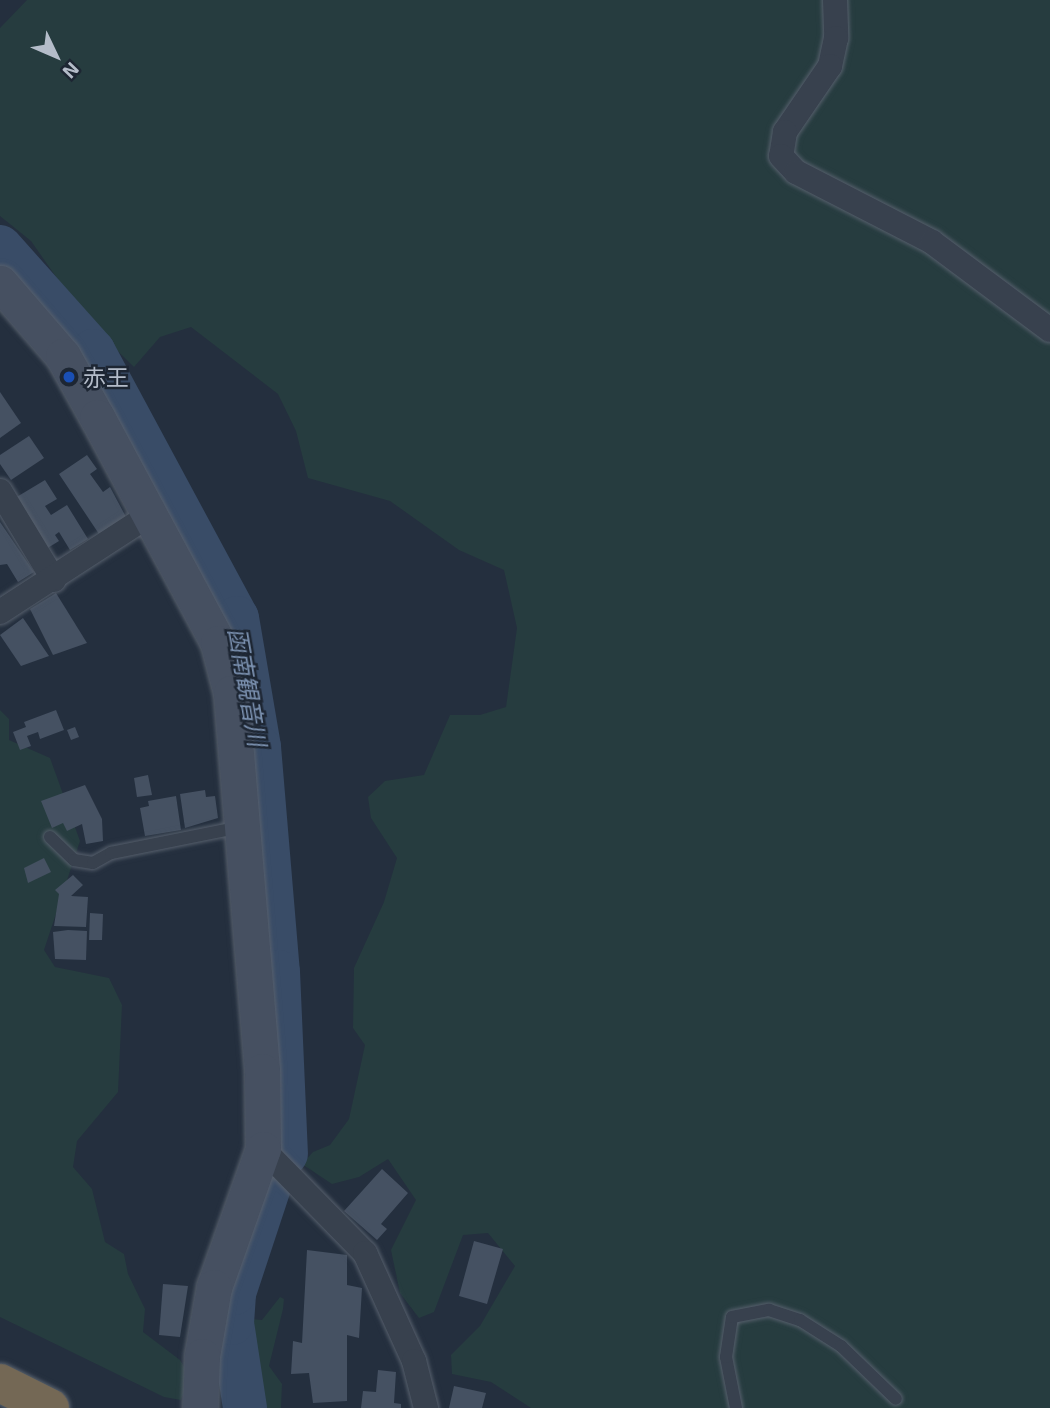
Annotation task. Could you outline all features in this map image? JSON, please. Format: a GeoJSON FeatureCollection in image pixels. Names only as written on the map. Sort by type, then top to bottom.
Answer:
{"type":"FeatureCollection","features":[{"type":"Feature","properties":{"kind":"highway"},"geometry":{"type":"LineString","coordinates":[[0,1382],[50,1408]]}},
{"type":"Feature","properties":{"kind":"street"},"geometry":{"type":"LineString","coordinates":[[835,0],[836,38],[830,66],[785,132],[781,156],[796,172],[932,242],[1050,330]]}},
{"type":"Feature","properties":{"kind":"street"},"geometry":{"type":"LineString","coordinates":[[1,287],[63,356],[151,514],[218,643],[231,694],[262,1071],[263,1149],[214,1287],[202,1356],[200,1408]]}},
{"type":"Feature","properties":{"kind":"street"},"geometry":{"type":"LineString","coordinates":[[0,491],[54,580]]}},
{"type":"Feature","properties":{"kind":"street"},"geometry":{"type":"LineString","coordinates":[[0,612],[54,580],[151,514]]}},
{"type":"Feature","properties":{"kind":"street"},"geometry":{"type":"LineString","coordinates":[[263,1149],[365,1253],[414,1361],[426,1408]]}},
{"type":"Feature","properties":{"kind":"lane"},"geometry":{"type":"LineString","coordinates":[[50,837],[74,860],[93,863],[111,853],[241,827]]}},
{"type":"Feature","properties":{"kind":"lane"},"geometry":{"type":"LineString","coordinates":[[736,1408],[726,1357],[732,1317],[769,1310],[800,1320],[841,1346],[895,1399]]}},
{"type":"Feature","properties":{"kind":"green space"},"geometry":{"type":"Polygon","coordinates":[[[27,0],[1050,0],[1050,1408],[531,1408],[491,1382],[452,1374],[451,1355],[480,1326],[515,1266],[488,1233],[463,1235],[434,1312],[419,1318],[400,1293],[391,1250],[416,1200],[388,1159],[359,1177],[332,1184],[302,1164],[313,1152],[330,1145],[349,1119],[365,1045],[353,1028],[354,968],[384,902],[397,858],[371,818],[368,797],[385,781],[424,775],[450,715],[480,715],[506,707],[517,628],[504,570],[459,550],[390,501],[308,478],[296,431],[278,394],[191,327],[160,337],[134,367],[87,321],[31,241],[0,216],[0,28],[27,0]]]}},
{"type":"Feature","properties":{"kind":"green space"},"geometry":{"type":"Polygon","coordinates":[[[0,710],[9,719],[9,740],[50,758],[80,841],[44,950],[55,967],[109,978],[122,1005],[118,1092],[77,1141],[73,1167],[92,1189],[105,1242],[124,1254],[128,1274],[145,1309],[143,1332],[180,1360],[189,1375],[181,1400],[164,1397],[0,1317],[0,710]]]}},
{"type":"Feature","properties":{"kind":"green space"},"geometry":{"type":"Polygon","coordinates":[[[280,1297],[284,1299],[283,1309],[269,1366],[282,1384],[281,1408],[231,1408],[227,1351],[243,1325],[251,1319],[262,1320],[280,1297]]]}},
{"type":"Feature","properties":{"kind":"building"},"geometry":{"type":"Polygon","coordinates":[[[0,392],[21,423],[0,438],[0,392]]]}},
{"type":"Feature","properties":{"kind":"building"},"geometry":{"type":"Polygon","coordinates":[[[29,436],[44,458],[11,480],[0,464],[0,455],[29,436]]]}},
{"type":"Feature","properties":{"kind":"building"},"geometry":{"type":"Polygon","coordinates":[[[87,455],[97,469],[90,474],[103,492],[110,487],[126,517],[99,534],[59,474],[87,455]]]}},
{"type":"Feature","properties":{"kind":"building"},"geometry":{"type":"Polygon","coordinates":[[[45,480],[57,499],[45,506],[51,515],[67,505],[88,539],[70,550],[59,532],[55,535],[59,541],[46,549],[15,498],[45,480]]]}},
{"type":"Feature","properties":{"kind":"building"},"geometry":{"type":"Polygon","coordinates":[[[0,522],[34,572],[18,582],[7,564],[0,565],[0,522]]]}},
{"type":"Feature","properties":{"kind":"building"},"geometry":{"type":"Polygon","coordinates":[[[56,593],[87,643],[53,655],[30,609],[56,593]]]}},
{"type":"Feature","properties":{"kind":"building"},"geometry":{"type":"Polygon","coordinates":[[[23,618],[49,656],[21,666],[0,635],[23,618]]]}},
{"type":"Feature","properties":{"kind":"building"},"geometry":{"type":"Polygon","coordinates":[[[56,710],[64,730],[40,739],[38,732],[27,736],[31,746],[20,750],[13,732],[26,727],[24,722],[56,710]]]}},
{"type":"Feature","properties":{"kind":"building"},"geometry":{"type":"Polygon","coordinates":[[[75,727],[79,737],[71,740],[67,730],[75,727]]]}},
{"type":"Feature","properties":{"kind":"building"},"geometry":{"type":"Polygon","coordinates":[[[148,775],[152,795],[137,797],[134,778],[148,775]]]}},
{"type":"Feature","properties":{"kind":"building"},"geometry":{"type":"Polygon","coordinates":[[[85,785],[102,819],[103,841],[86,844],[82,824],[67,831],[63,823],[52,828],[41,801],[85,785]]]}},
{"type":"Feature","properties":{"kind":"building"},"geometry":{"type":"Polygon","coordinates":[[[205,790],[206,797],[215,796],[218,818],[185,828],[180,794],[205,790]]]}},
{"type":"Feature","properties":{"kind":"building"},"geometry":{"type":"Polygon","coordinates":[[[176,796],[181,830],[145,836],[140,808],[149,806],[148,801],[176,796]]]}},
{"type":"Feature","properties":{"kind":"building"},"geometry":{"type":"Polygon","coordinates":[[[44,858],[51,872],[28,883],[24,868],[44,858]]]}},
{"type":"Feature","properties":{"kind":"building"},"geometry":{"type":"Polygon","coordinates":[[[73,875],[83,885],[71,896],[88,897],[86,927],[54,926],[59,894],[55,890],[73,875]]]}},
{"type":"Feature","properties":{"kind":"building"},"geometry":{"type":"Polygon","coordinates":[[[90,913],[103,914],[102,940],[89,940],[90,913]]]}},
{"type":"Feature","properties":{"kind":"building"},"geometry":{"type":"Polygon","coordinates":[[[87,931],[86,960],[55,959],[53,932],[87,931]]]}},
{"type":"Feature","properties":{"kind":"building"},"geometry":{"type":"Polygon","coordinates":[[[382,1169],[408,1193],[381,1224],[387,1229],[377,1240],[344,1211],[382,1169]]]}},
{"type":"Feature","properties":{"kind":"building"},"geometry":{"type":"Polygon","coordinates":[[[474,1241],[503,1249],[487,1304],[459,1296],[474,1241]]]}},
{"type":"Feature","properties":{"kind":"building"},"geometry":{"type":"Polygon","coordinates":[[[307,1250],[347,1255],[347,1285],[362,1288],[359,1338],[347,1335],[347,1401],[313,1403],[309,1373],[291,1374],[293,1341],[302,1343],[307,1250]]]}},
{"type":"Feature","properties":{"kind":"building"},"geometry":{"type":"Polygon","coordinates":[[[163,1284],[188,1286],[180,1337],[159,1335],[163,1284]]]}},
{"type":"Feature","properties":{"kind":"building"},"geometry":{"type":"Polygon","coordinates":[[[378,1370],[396,1372],[394,1403],[401,1404],[401,1408],[361,1408],[363,1391],[376,1392],[378,1370]]]}},
{"type":"Feature","properties":{"kind":"building"},"geometry":{"type":"Polygon","coordinates":[[[454,1386],[486,1393],[482,1408],[449,1408],[454,1386]]]}},
{"type":"Feature","properties":{"kind":"waterway","name":"函南観音川"},"geometry":{"type":"LineString","coordinates":[[0,247],[93,351],[237,618],[259,747],[278,972],[286,1154]]}},
{"type":"Feature","properties":{"kind":"waterway","name":"函南観音川"},"geometry":{"type":"LineString","coordinates":[[245,1408],[232,1323],[234,1293],[275,1169]]}},
{"type":"Feature","properties":{"kind":"place","name":"赤王"},"geometry":{"type":"Point","coordinates":[69,377]}}]}
